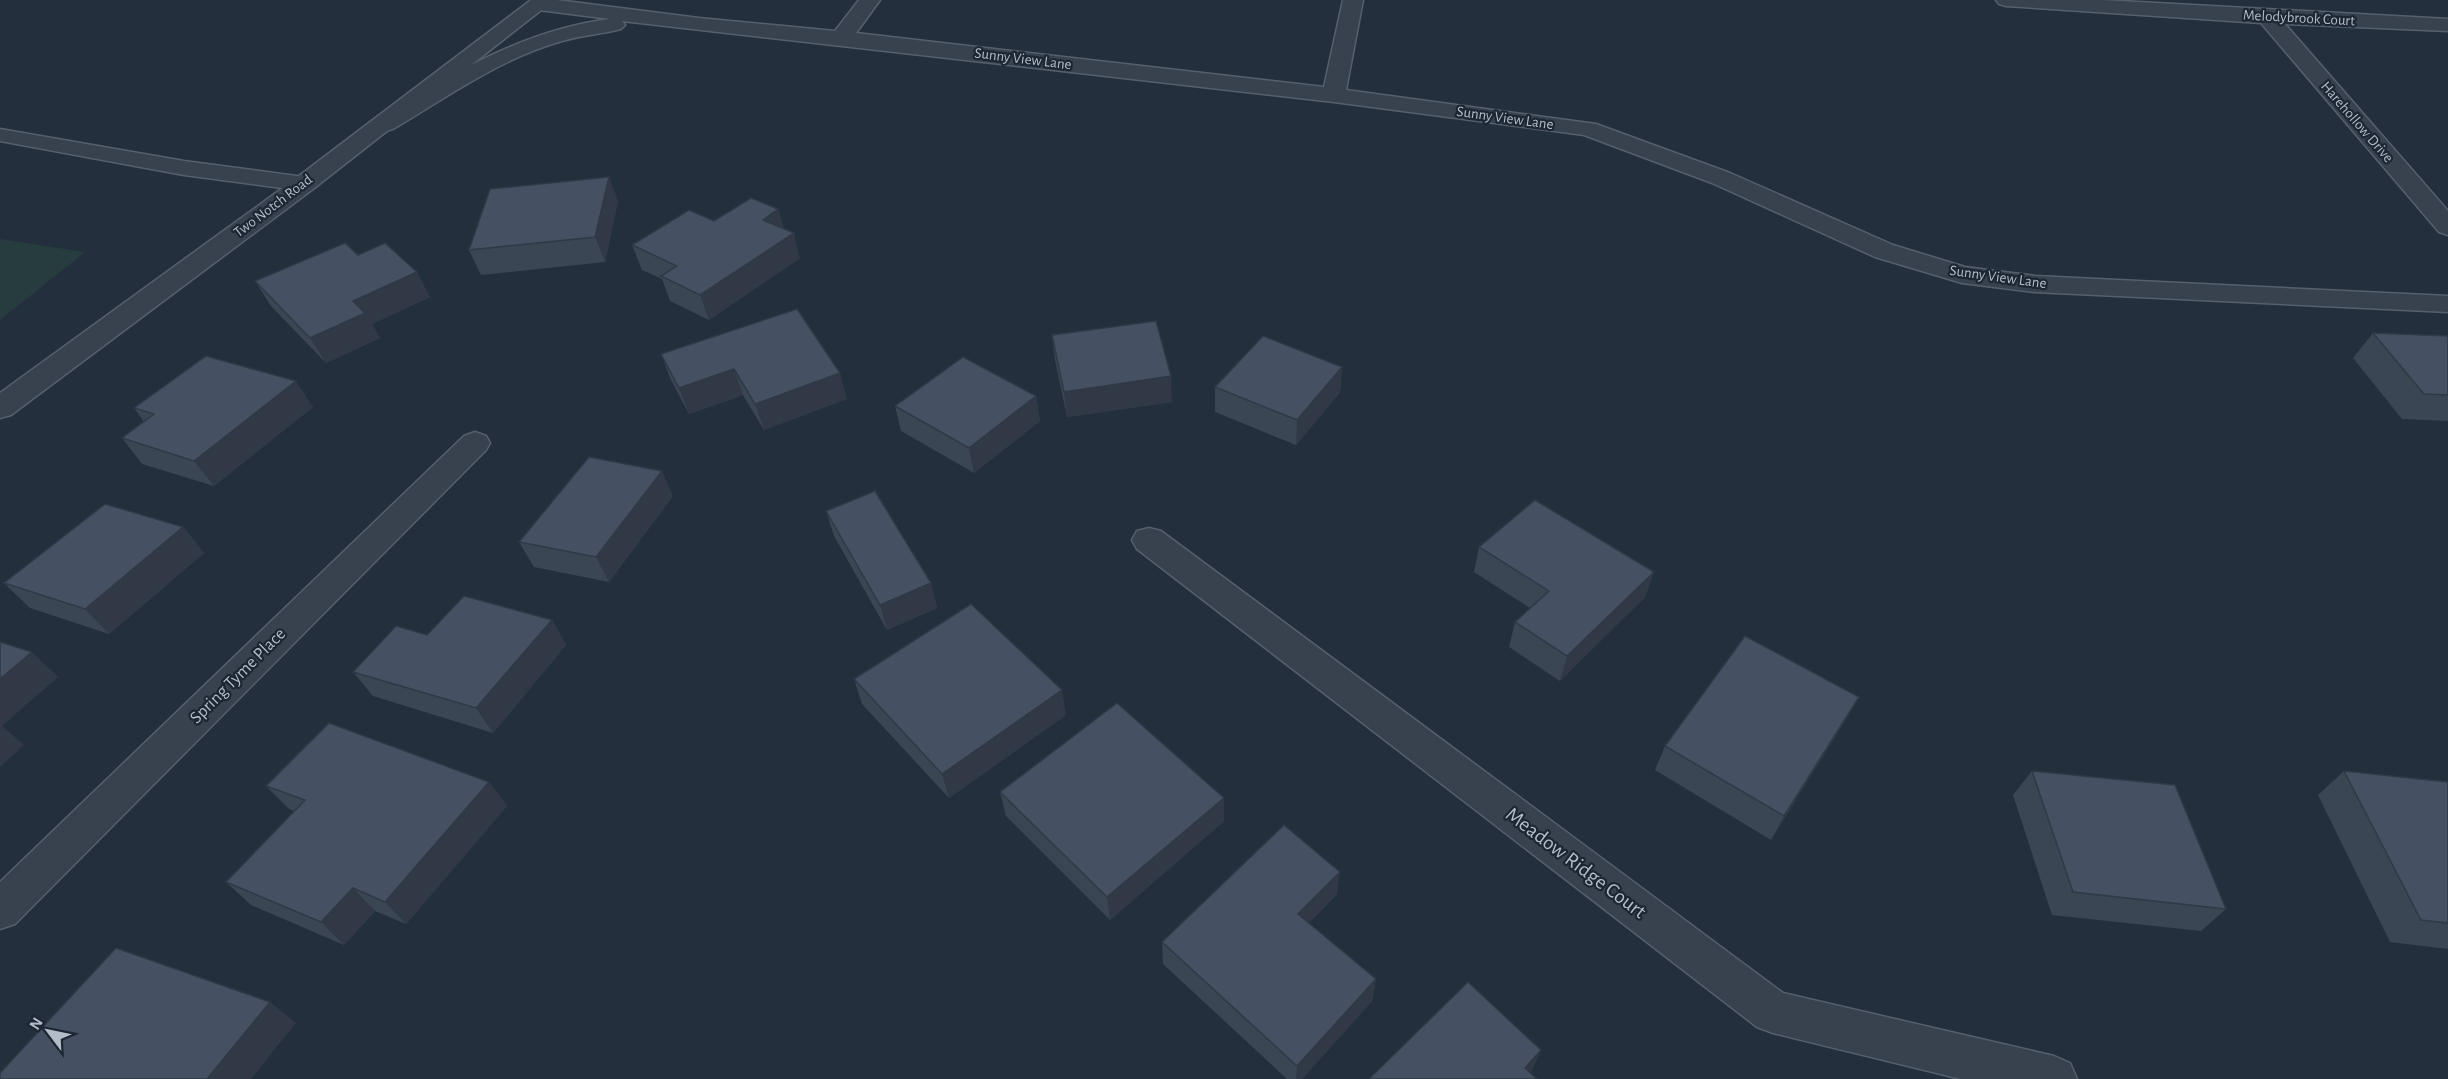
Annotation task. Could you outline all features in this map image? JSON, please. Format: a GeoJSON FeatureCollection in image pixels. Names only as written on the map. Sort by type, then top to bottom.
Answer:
{"type":"FeatureCollection","features":[{"type":"Feature","properties":{"kind":"street"},"geometry":{"type":"LineString","coordinates":[[841,38],[870,0]]}},
{"type":"Feature","properties":{"kind":"street"},"geometry":{"type":"LineString","coordinates":[[1334,95],[1353,0]]}},
{"type":"Feature","properties":{"kind":"street","name":"Melodybrook Court"},"geometry":{"type":"LineString","coordinates":[[2006,0],[2267,17],[2448,25]]}},
{"type":"Feature","properties":{"kind":"street","name":"Sunny View Lane"},"geometry":{"type":"LineString","coordinates":[[539,1],[699,24],[841,38],[1334,95],[1588,129],[1721,178],[1884,251],[1962,275],[2035,284],[2448,304]]}},
{"type":"Feature","properties":{"kind":"street","name":"Two Notch Road"},"geometry":{"type":"LineString","coordinates":[[0,408],[304,184],[539,1]]}},
{"type":"Feature","properties":{"kind":"street","name":"Harehollow Drive"},"geometry":{"type":"LineString","coordinates":[[2267,17],[2448,227]]}},
{"type":"Feature","properties":{"kind":"street"},"geometry":{"type":"LineString","coordinates":[[372,131],[529,45],[569,30],[627,24],[699,24]]}},
{"type":"Feature","properties":{"kind":"street","name":"Spring Tyme Place"},"geometry":{"type":"LineString","coordinates":[[0,910],[475,443]]}},
{"type":"Feature","properties":{"kind":"street","name":"Meadow Ridge Court"},"geometry":{"type":"LineString","coordinates":[[1149,540],[1773,1012],[2054,1079]]}},
{"type":"Feature","properties":{"kind":"lane"},"geometry":{"type":"LineString","coordinates":[[0,135],[184,168],[304,184]]}},
{"type":"Feature","properties":{"kind":"green space"},"geometry":{"type":"Polygon","coordinates":[[[0,239],[85,252],[0,320],[0,239]]]}},
{"type":"Feature","properties":{"kind":"building"},"geometry":{"type":"Polygon","coordinates":[[[609,177],[595,237],[469,250],[490,189],[609,177]]]}},
{"type":"Feature","properties":{"kind":"building"},"geometry":{"type":"Polygon","coordinates":[[[751,198],[778,209],[763,220],[794,233],[700,295],[661,276],[677,266],[632,245],[689,210],[714,221],[751,198]]]}},
{"type":"Feature","properties":{"kind":"building"},"geometry":{"type":"Polygon","coordinates":[[[345,243],[358,255],[385,243],[417,272],[353,301],[365,313],[310,338],[255,281],[345,243]]]}},
{"type":"Feature","properties":{"kind":"building"},"geometry":{"type":"Polygon","coordinates":[[[797,309],[840,373],[755,404],[734,369],[679,388],[661,354],[797,309]]]}},
{"type":"Feature","properties":{"kind":"building"},"geometry":{"type":"Polygon","coordinates":[[[1156,321],[1171,376],[1064,392],[1052,335],[1156,321]]]}},
{"type":"Feature","properties":{"kind":"building"},"geometry":{"type":"Polygon","coordinates":[[[2373,333],[2448,336],[2448,395],[2424,394],[2373,333]]]}},
{"type":"Feature","properties":{"kind":"building"},"geometry":{"type":"Polygon","coordinates":[[[1263,336],[1342,367],[1297,420],[1215,387],[1263,336]]]}},
{"type":"Feature","properties":{"kind":"building"},"geometry":{"type":"Polygon","coordinates":[[[206,356],[296,381],[194,461],[122,438],[154,414],[134,408],[206,356]]]}},
{"type":"Feature","properties":{"kind":"building"},"geometry":{"type":"Polygon","coordinates":[[[963,357],[1036,396],[969,448],[895,406],[963,357]]]}},
{"type":"Feature","properties":{"kind":"building"},"geometry":{"type":"Polygon","coordinates":[[[589,457],[662,471],[596,557],[519,542],[589,457]]]}},
{"type":"Feature","properties":{"kind":"building"},"geometry":{"type":"Polygon","coordinates":[[[875,491],[931,583],[880,605],[826,511],[875,491]]]}},
{"type":"Feature","properties":{"kind":"building"},"geometry":{"type":"Polygon","coordinates":[[[1535,500],[1654,572],[1567,656],[1515,622],[1549,591],[1479,547],[1535,500]]]}},
{"type":"Feature","properties":{"kind":"building"},"geometry":{"type":"Polygon","coordinates":[[[105,504],[183,527],[85,609],[4,583],[105,504]]]}},
{"type":"Feature","properties":{"kind":"building"},"geometry":{"type":"Polygon","coordinates":[[[464,596],[552,620],[476,708],[353,672],[396,626],[427,635],[464,596]]]}},
{"type":"Feature","properties":{"kind":"building"},"geometry":{"type":"Polygon","coordinates":[[[971,604],[1062,690],[942,774],[854,679],[971,604]]]}},
{"type":"Feature","properties":{"kind":"building"},"geometry":{"type":"Polygon","coordinates":[[[1745,636],[1859,697],[1784,816],[1665,746],[1745,636]]]}},
{"type":"Feature","properties":{"kind":"building"},"geometry":{"type":"Polygon","coordinates":[[[0,642],[32,652],[0,679],[0,642]]]}},
{"type":"Feature","properties":{"kind":"building"},"geometry":{"type":"Polygon","coordinates":[[[1117,703],[1224,798],[1107,897],[1000,792],[1117,703]]]}},
{"type":"Feature","properties":{"kind":"building"},"geometry":{"type":"Polygon","coordinates":[[[329,723],[489,782],[385,902],[353,888],[321,922],[226,882],[305,800],[266,786],[329,723]]]}},
{"type":"Feature","properties":{"kind":"building"},"geometry":{"type":"Polygon","coordinates":[[[2032,771],[2175,785],[2226,909],[2073,892],[2032,771]]]}},
{"type":"Feature","properties":{"kind":"building"},"geometry":{"type":"Polygon","coordinates":[[[2344,771],[2448,782],[2448,923],[2421,920],[2344,771]]]}},
{"type":"Feature","properties":{"kind":"building"},"geometry":{"type":"Polygon","coordinates":[[[1284,825],[1340,872],[1298,914],[1376,979],[1297,1066],[1162,942],[1284,825]]]}},
{"type":"Feature","properties":{"kind":"building"},"geometry":{"type":"Polygon","coordinates":[[[116,948],[270,1002],[207,1079],[0,1079],[0,1073],[116,948]]]}},
{"type":"Feature","properties":{"kind":"building"},"geometry":{"type":"Polygon","coordinates":[[[1468,982],[1541,1050],[1525,1068],[1537,1079],[1370,1079],[1370,1078],[1468,982]]]}}]}
